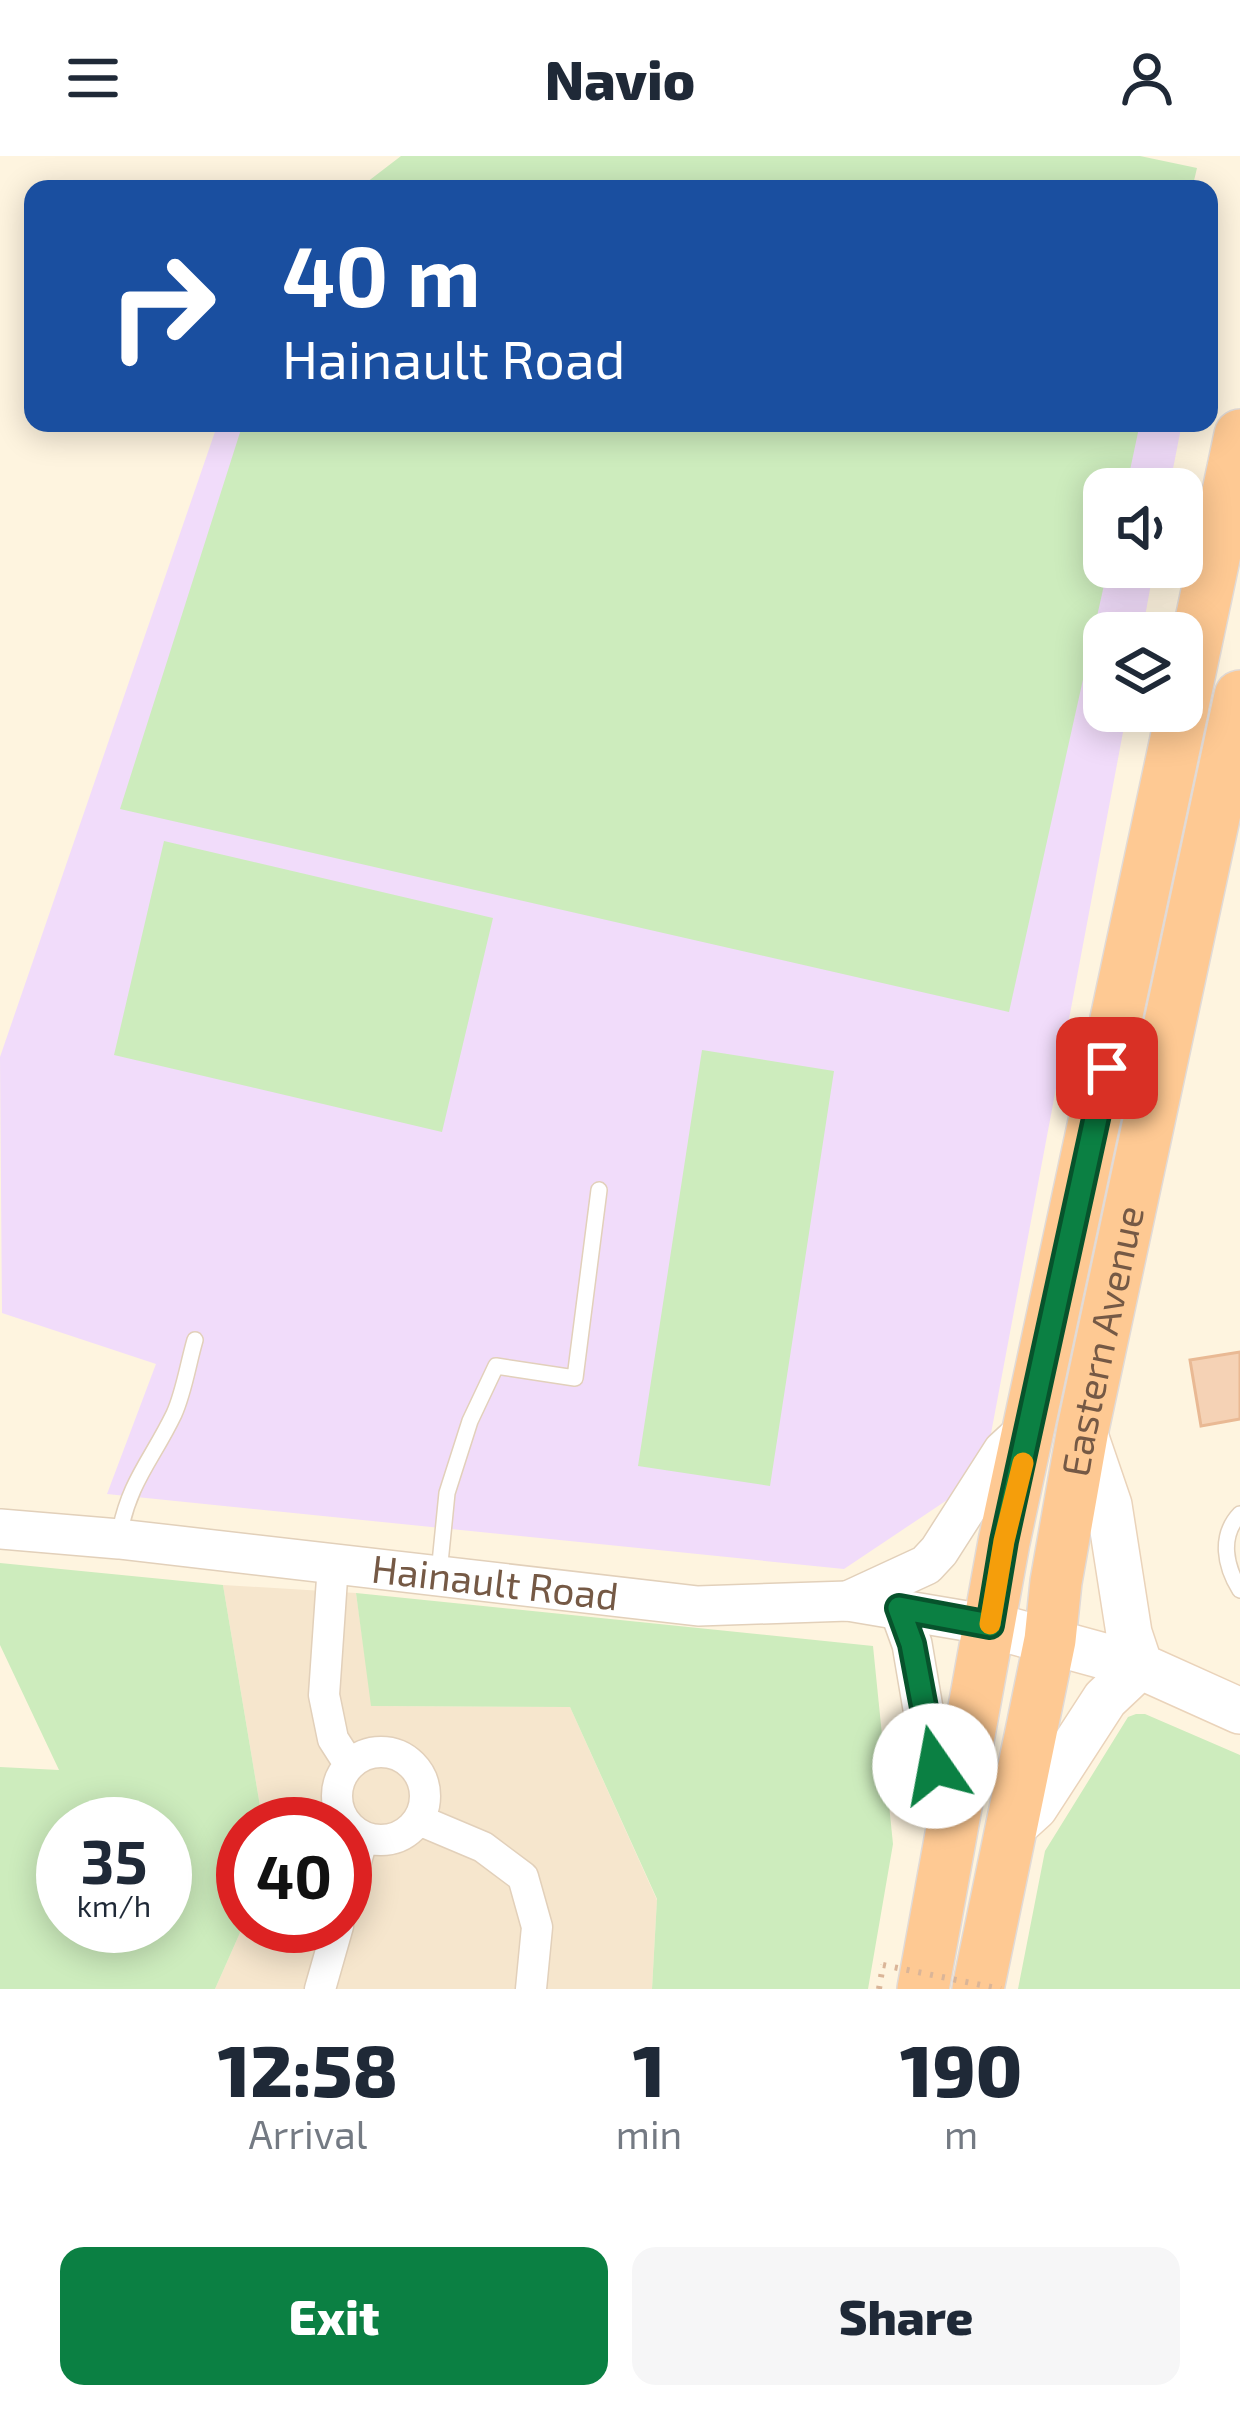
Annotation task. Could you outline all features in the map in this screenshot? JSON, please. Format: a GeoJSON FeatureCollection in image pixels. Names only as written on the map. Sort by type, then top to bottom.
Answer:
{"type":"FeatureCollection","features":[{"type":"Feature","properties":{"kind":"highway","name":"Eastern Avenue"},"geometry":{"type":"LineString","coordinates":[[1203,612],[1240,435]]}},
{"type":"Feature","properties":{"kind":"highway","name":"Eastern Avenue"},"geometry":{"type":"LineString","coordinates":[[978,1989],[1050,1640],[1083,1429],[1240,696]]}},
{"type":"Feature","properties":{"kind":"highway","name":"Eastern Avenue"},"geometry":{"type":"LineString","coordinates":[[922,1989],[1004,1541],[1178,732]]}},
{"type":"Feature","properties":{"kind":"main road"},"geometry":{"type":"LineString","coordinates":[[1083,1429],[1109,1505],[1129,1633],[1140,1666]]}},
{"type":"Feature","properties":{"kind":"main road"},"geometry":{"type":"LineString","coordinates":[[990,1625],[1140,1666],[1240,1711]]}},
{"type":"Feature","properties":{"kind":"main road"},"geometry":{"type":"LineString","coordinates":[[1013,1827],[1035,1807],[1105,1699],[1140,1666]]}},
{"type":"Feature","properties":{"kind":"street"},"geometry":{"type":"LineString","coordinates":[[848,1601],[926,1565],[1003,1451],[1031,1425]]}},
{"type":"Feature","properties":{"kind":"street","name":"Hainault Road"},"geometry":{"type":"LineString","coordinates":[[0,1529],[698,1606],[848,1601],[990,1625]]}},
{"type":"Feature","properties":{"kind":"street"},"geometry":{"type":"LineString","coordinates":[[333,1564],[324,1695],[333,1739],[350,1764]]}},
{"type":"Feature","properties":{"kind":"street"},"geometry":{"type":"LineString","coordinates":[[899,1608],[912,1644],[952,1834]]}},
{"type":"Feature","properties":{"kind":"street"},"geometry":{"type":"LineString","coordinates":[[337,1797],[337,1787],[350,1764],[377,1751],[407,1759],[421,1775],[425,1790],[419,1820],[395,1838],[372,1839]]}},
{"type":"Feature","properties":{"kind":"street"},"geometry":{"type":"LineString","coordinates":[[419,1820],[483,1846],[523,1877],[537,1927],[531,1989]]}},
{"type":"Feature","properties":{"kind":"street"},"geometry":{"type":"LineString","coordinates":[[320,1989],[330,1953]]}},
{"type":"Feature","properties":{"kind":"lane"},"geometry":{"type":"LineString","coordinates":[[439,1576],[447,1493],[470,1420],[496,1366],[575,1378],[599,1190]]}},
{"type":"Feature","properties":{"kind":"lane"},"geometry":{"type":"LineString","coordinates":[[119,1539],[124,1507],[140,1471],[176,1411],[195,1340]]}},
{"type":"Feature","properties":{"kind":"lane"},"geometry":{"type":"LineString","coordinates":[[1240,1514],[1234,1518],[1226,1543],[1227,1562],[1240,1590]]}},
{"type":"Feature","properties":{"kind":"path"},"geometry":{"type":"LineString","coordinates":[[879,1989],[883,1965],[1000,1989]]}},
{"type":"Feature","properties":{"kind":"shaded area"},"geometry":{"type":"Polygon","coordinates":[[[215,432],[1180,432],[1173,468],[1083,468],[1083,588],[1150,588],[1146,612],[1083,612],[1083,732],[1123,732],[983,1476],[844,1569],[107,1494],[156,1364],[2,1313],[0,1057],[215,432]]]}},
{"type":"Feature","properties":{"kind":"shaded area"},"geometry":{"type":"Polygon","coordinates":[[[223,1585],[356,1593],[372,1706],[570,1707],[657,1900],[652,1989],[215,1989],[231,1953],[372,1953],[372,1797],[258,1797],[223,1585]]]}},
{"type":"Feature","properties":{"kind":"green space"},"geometry":{"type":"Polygon","coordinates":[[[401,156],[1140,156],[1197,168],[1194,180],[370,180],[401,156]]]}},
{"type":"Feature","properties":{"kind":"green space"},"geometry":{"type":"Polygon","coordinates":[[[240,432],[1138,432],[1130,468],[1083,468],[1083,588],[1103,588],[1098,612],[1083,612],[1083,679],[1009,1012],[120,809],[240,432]]]}},
{"type":"Feature","properties":{"kind":"green space"},"geometry":{"type":"Polygon","coordinates":[[[164,841],[493,918],[442,1132],[114,1055],[164,841]]]}},
{"type":"Feature","properties":{"kind":"green space"},"geometry":{"type":"Polygon","coordinates":[[[702,1050],[834,1071],[770,1486],[638,1466],[702,1050]]]}},
{"type":"Feature","properties":{"kind":"green space"},"geometry":{"type":"Polygon","coordinates":[[[0,1563],[223,1585],[258,1797],[216,1797],[216,1953],[231,1953],[215,1989],[0,1989],[0,1767],[59,1770],[0,1645],[0,1563]]]}},
{"type":"Feature","properties":{"kind":"green space"},"geometry":{"type":"Polygon","coordinates":[[[356,1593],[873,1646],[893,1844],[868,1989],[652,1989],[657,1899],[570,1707],[371,1706],[356,1593]]]}},
{"type":"Feature","properties":{"kind":"green space"},"geometry":{"type":"Polygon","coordinates":[[[1136,1714],[1240,1755],[1240,1989],[1018,1989],[1045,1851],[1128,1717],[1136,1714]]]}},
{"type":"Feature","properties":{"kind":"building"},"geometry":{"type":"Polygon","coordinates":[[[1240,1352],[1240,1419],[1201,1426],[1190,1360],[1240,1352]]]}},
{"type":"Feature","properties":{"kind":"slow traffic"},"geometry":{"type":"LineString","coordinates":[[990,1624],[1023,1463]]}},
{"type":"Feature","properties":{"kind":"route"},"geometry":{"type":"LineString","coordinates":[[935,1766],[912,1644],[899,1608],[990,1625],[1107,1068]]}}]}
